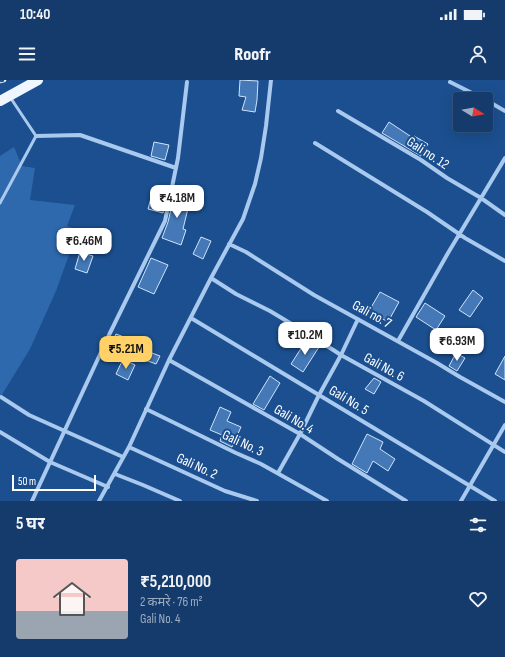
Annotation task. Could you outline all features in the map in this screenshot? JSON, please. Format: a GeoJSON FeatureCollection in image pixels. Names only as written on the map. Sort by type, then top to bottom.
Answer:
{"type":"FeatureCollection","features":[{"type":"Feature","properties":{"kind":"main road"},"geometry":{"type":"LineString","coordinates":[[0,101],[38,80]]}},
{"type":"Feature","properties":{"kind":"street"},"geometry":{"type":"LineString","coordinates":[[99,501],[129,447],[169,360],[243,219],[261,158],[271,80]]}},
{"type":"Feature","properties":{"kind":"street"},"geometry":{"type":"LineString","coordinates":[[32,501],[108,335],[165,221],[178,158],[187,82]]}},
{"type":"Feature","properties":{"kind":"street"},"geometry":{"type":"LineString","coordinates":[[450,82],[471,92]]}},
{"type":"Feature","properties":{"kind":"street"},"geometry":{"type":"LineString","coordinates":[[493,104],[505,111]]}},
{"type":"Feature","properties":{"kind":"street","name":"Gali no. 12"},"geometry":{"type":"LineString","coordinates":[[338,111],[396,145],[481,198],[505,215]]}},
{"type":"Feature","properties":{"kind":"street"},"geometry":{"type":"LineString","coordinates":[[36,136],[80,135],[176,168]]}},
{"type":"Feature","properties":{"kind":"street"},"geometry":{"type":"LineString","coordinates":[[315,143],[427,212],[465,238],[505,261]]}},
{"type":"Feature","properties":{"kind":"street"},"geometry":{"type":"LineString","coordinates":[[398,341],[505,158]]}},
{"type":"Feature","properties":{"kind":"street","name":"Gali no. 7"},"geometry":{"type":"LineString","coordinates":[[229,244],[246,252],[314,295],[505,402]]}},
{"type":"Feature","properties":{"kind":"street","name":"Gali No. 6"},"geometry":{"type":"LineString","coordinates":[[211,278],[236,294],[270,310],[341,355],[424,401],[505,452]]}},
{"type":"Feature","properties":{"kind":"street","name":"Gali No. 5"},"geometry":{"type":"LineString","coordinates":[[191,318],[495,501]]}},
{"type":"Feature","properties":{"kind":"street"},"geometry":{"type":"LineString","coordinates":[[278,474],[341,355],[358,319]]}},
{"type":"Feature","properties":{"kind":"street","name":"Gali No. 4"},"geometry":{"type":"LineString","coordinates":[[169,360],[300,434],[406,501]]}},
{"type":"Feature","properties":{"kind":"street"},"geometry":{"type":"LineString","coordinates":[[1,397],[29,415],[123,457]]}},
{"type":"Feature","properties":{"kind":"street","name":"Gali No. 3"},"geometry":{"type":"LineString","coordinates":[[146,409],[261,464],[328,501]]}},
{"type":"Feature","properties":{"kind":"street"},"geometry":{"type":"LineString","coordinates":[[461,501],[505,425]]}},
{"type":"Feature","properties":{"kind":"street"},"geometry":{"type":"LineString","coordinates":[[0,432],[50,462],[108,487]]}},
{"type":"Feature","properties":{"kind":"street","name":"Gali No. 2"},"geometry":{"type":"LineString","coordinates":[[129,447],[225,491],[256,501]]}},
{"type":"Feature","properties":{"kind":"street"},"geometry":{"type":"LineString","coordinates":[[114,474],[180,501]]}},
{"type":"Feature","properties":{"kind":"lane"},"geometry":{"type":"LineString","coordinates":[[0,203],[36,136],[9,96]]}},
{"type":"Feature","properties":{"kind":"shaded area"},"geometry":{"type":"Polygon","coordinates":[[[14,147],[22,166],[35,168],[30,200],[75,205],[67,226],[78,230],[56,291],[30,349],[0,398],[0,156],[14,147]]]}},
{"type":"Feature","properties":{"kind":"building"},"geometry":{"type":"Polygon","coordinates":[[[240,80],[258,81],[255,112],[242,110],[246,97],[239,96],[240,80]]]}},
{"type":"Feature","properties":{"kind":"building"},"geometry":{"type":"Polygon","coordinates":[[[389,122],[413,138],[414,136],[428,144],[421,156],[382,133],[389,122]]]}},
{"type":"Feature","properties":{"kind":"building"},"geometry":{"type":"Polygon","coordinates":[[[154,142],[169,145],[165,160],[151,156],[154,142]]]}},
{"type":"Feature","properties":{"kind":"building"},"geometry":{"type":"Polygon","coordinates":[[[175,192],[191,196],[183,229],[186,230],[181,245],[162,238],[168,222],[175,192]]]}},
{"type":"Feature","properties":{"kind":"building"},"geometry":{"type":"Polygon","coordinates":[[[152,194],[166,197],[163,213],[148,209],[152,194]]]}},
{"type":"Feature","properties":{"kind":"building"},"geometry":{"type":"Polygon","coordinates":[[[201,237],[211,241],[203,259],[193,254],[201,237]]]}},
{"type":"Feature","properties":{"kind":"building"},"geometry":{"type":"Polygon","coordinates":[[[80,252],[93,256],[87,273],[75,269],[80,252]]]}},
{"type":"Feature","properties":{"kind":"building"},"geometry":{"type":"Polygon","coordinates":[[[151,258],[168,265],[154,294],[138,287],[151,258]]]}},
{"type":"Feature","properties":{"kind":"building"},"geometry":{"type":"Polygon","coordinates":[[[473,290],[483,298],[470,317],[459,310],[473,290]]]}},
{"type":"Feature","properties":{"kind":"building"},"geometry":{"type":"Polygon","coordinates":[[[380,292],[399,302],[388,322],[369,311],[380,292]]]}},
{"type":"Feature","properties":{"kind":"building"},"geometry":{"type":"Polygon","coordinates":[[[425,303],[445,316],[436,330],[416,317],[425,303]]]}},
{"type":"Feature","properties":{"kind":"building"},"geometry":{"type":"Polygon","coordinates":[[[116,334],[129,339],[119,362],[106,356],[116,334]]]}},
{"type":"Feature","properties":{"kind":"building"},"geometry":{"type":"Polygon","coordinates":[[[307,339],[319,347],[303,372],[291,364],[307,339]]]}},
{"type":"Feature","properties":{"kind":"building"},"geometry":{"type":"Polygon","coordinates":[[[144,350],[160,356],[156,364],[140,358],[144,350]]]}},
{"type":"Feature","properties":{"kind":"building"},"geometry":{"type":"Polygon","coordinates":[[[456,353],[465,358],[457,371],[449,366],[456,353]]]}},
{"type":"Feature","properties":{"kind":"building"},"geometry":{"type":"Polygon","coordinates":[[[505,356],[505,380],[495,374],[505,356]]]}},
{"type":"Feature","properties":{"kind":"building"},"geometry":{"type":"Polygon","coordinates":[[[123,359],[135,365],[128,380],[116,374],[123,359]]]}},
{"type":"Feature","properties":{"kind":"building"},"geometry":{"type":"Polygon","coordinates":[[[270,376],[280,383],[264,410],[253,404],[270,376]]]}},
{"type":"Feature","properties":{"kind":"building"},"geometry":{"type":"Polygon","coordinates":[[[374,378],[381,382],[374,394],[365,389],[374,378]]]}},
{"type":"Feature","properties":{"kind":"building"},"geometry":{"type":"Polygon","coordinates":[[[220,407],[231,412],[227,421],[241,427],[232,447],[220,441],[222,435],[210,430],[220,407]]]}},
{"type":"Feature","properties":{"kind":"building"},"geometry":{"type":"Polygon","coordinates":[[[367,434],[383,442],[380,449],[395,459],[388,471],[373,461],[367,473],[352,464],[367,434]]]}},
{"type":"Feature","properties":{"kind":"railway"},"geometry":{"type":"LineString","coordinates":[[0,81],[4,80]]}}]}
